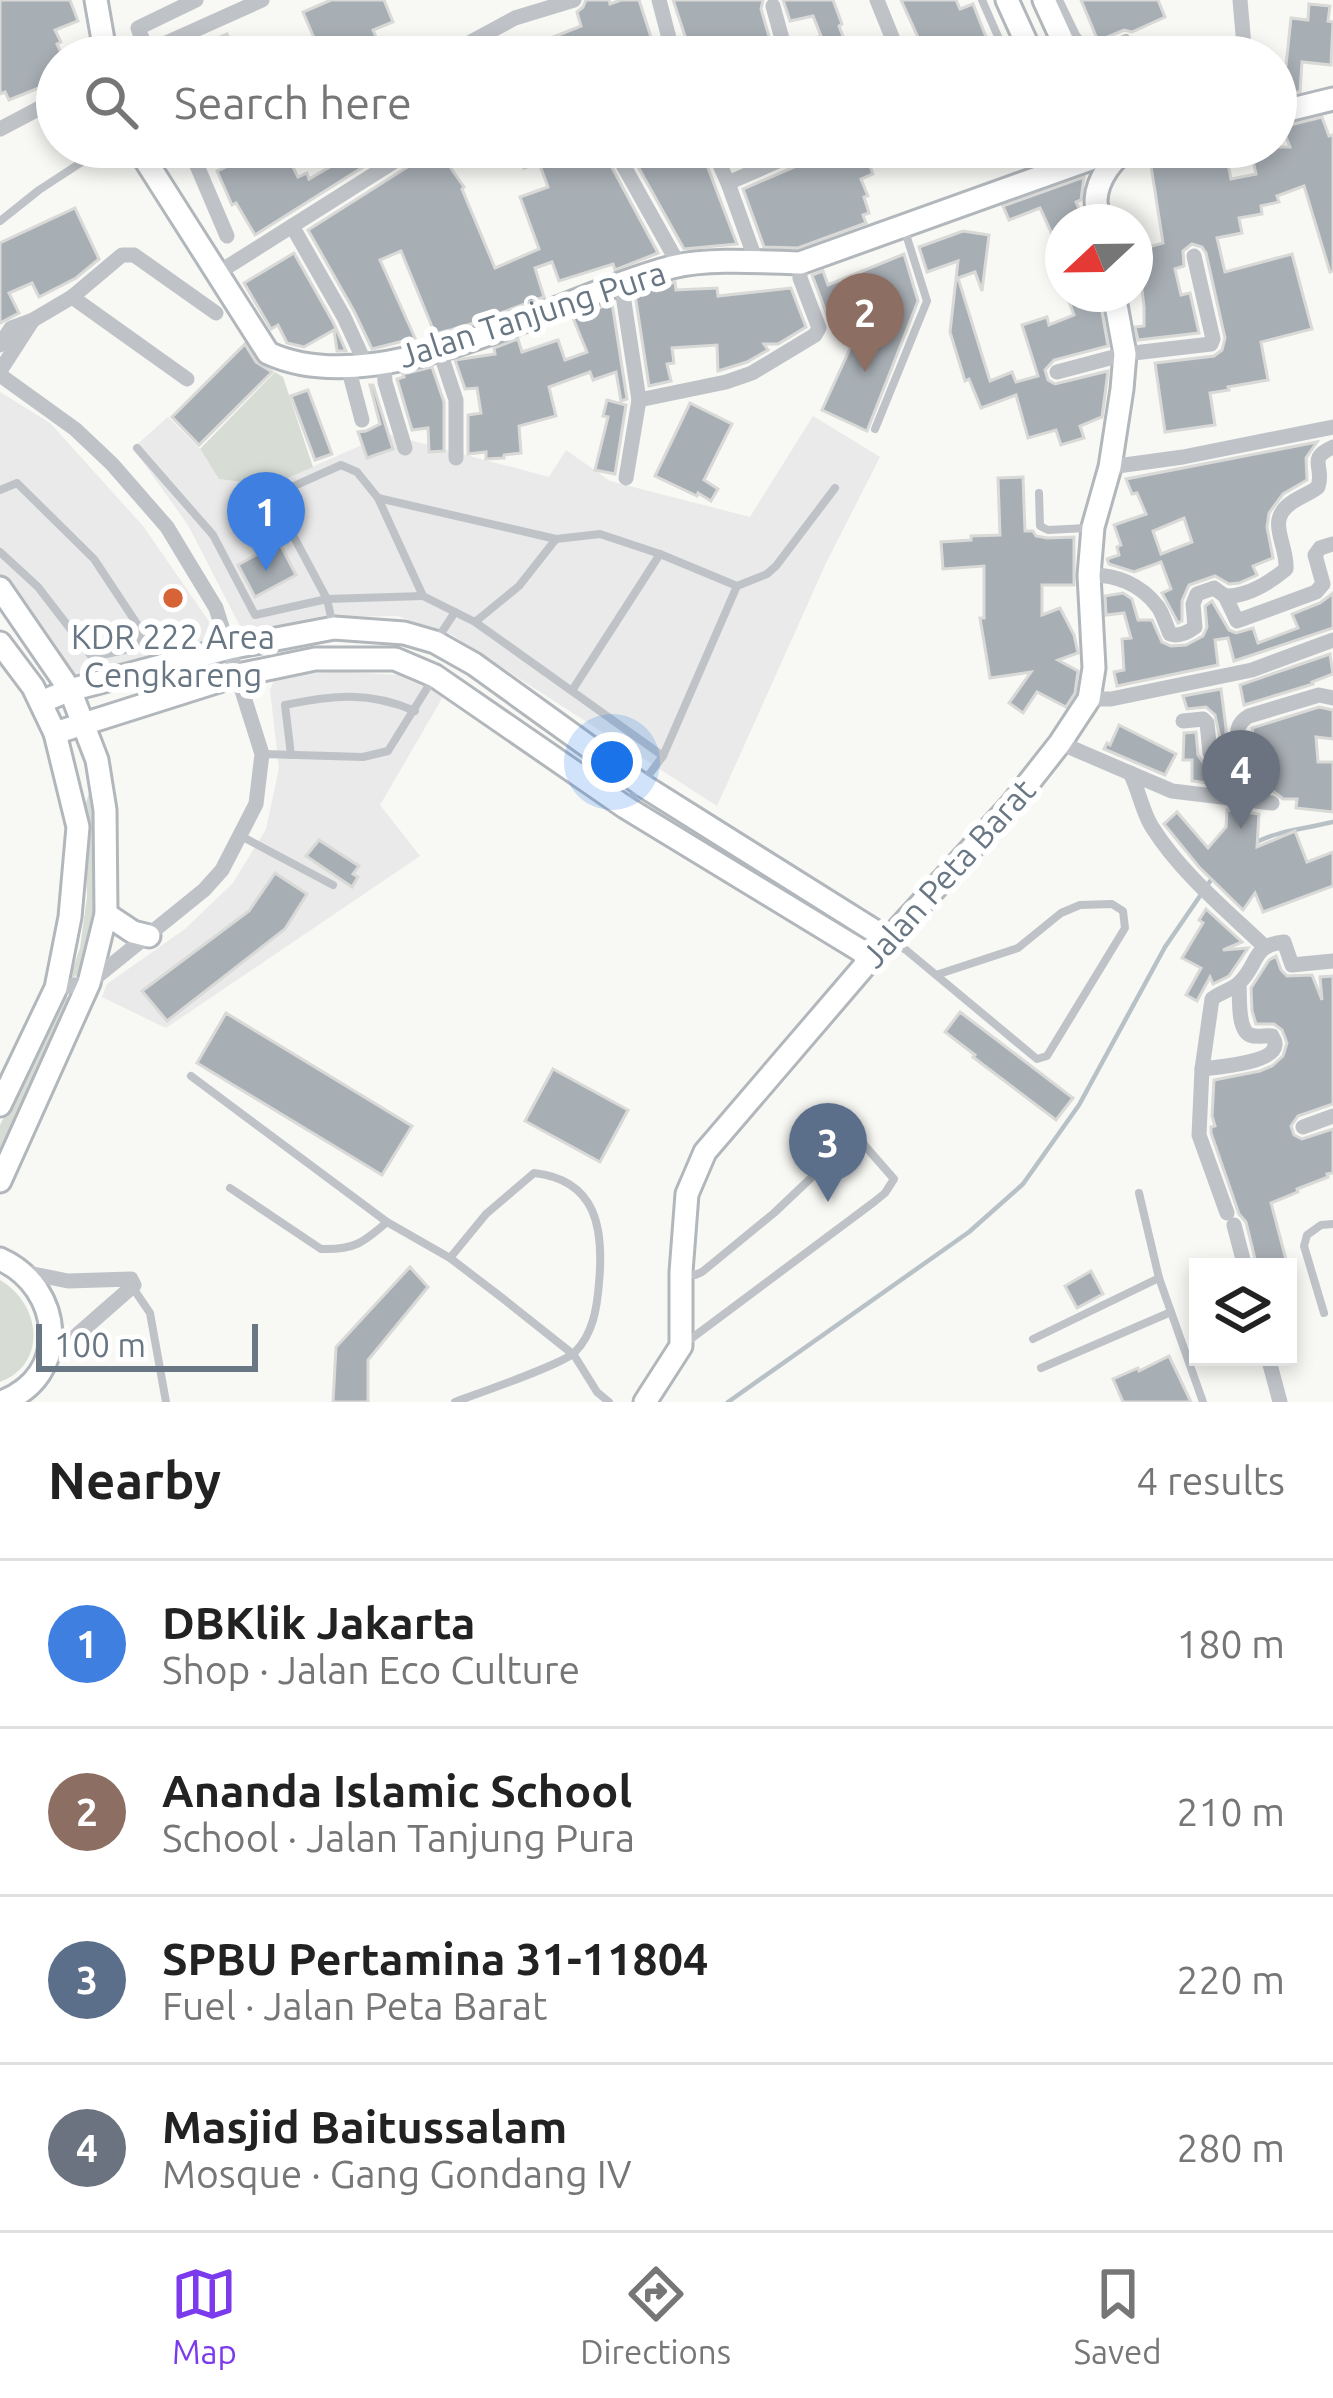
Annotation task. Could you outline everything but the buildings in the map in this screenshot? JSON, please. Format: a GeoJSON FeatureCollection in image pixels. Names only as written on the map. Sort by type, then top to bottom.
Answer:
{"type":"FeatureCollection","features":[{"type":"Feature","properties":{"kind":"street"},"geometry":{"type":"LineString","coordinates":[[96,0],[102,36]]}},
{"type":"Feature","properties":{"kind":"street"},"geometry":{"type":"LineString","coordinates":[[141,36],[138,28],[196,0]]}},
{"type":"Feature","properties":{"kind":"street"},"geometry":{"type":"LineString","coordinates":[[187,36],[262,0]]}},
{"type":"Feature","properties":{"kind":"street"},"geometry":{"type":"LineString","coordinates":[[482,36],[515,18],[574,0]]}},
{"type":"Feature","properties":{"kind":"street"},"geometry":{"type":"LineString","coordinates":[[659,0],[668,36]]}},
{"type":"Feature","properties":{"kind":"street"},"geometry":{"type":"LineString","coordinates":[[877,0],[892,36]]}},
{"type":"Feature","properties":{"kind":"street"},"geometry":{"type":"LineString","coordinates":[[1007,0],[1023,36]]}},
{"type":"Feature","properties":{"kind":"street"},"geometry":{"type":"LineString","coordinates":[[1046,0],[1061,36]]}},
{"type":"Feature","properties":{"kind":"street"},"geometry":{"type":"LineString","coordinates":[[1240,0],[1243,36]]}},
{"type":"Feature","properties":{"kind":"street"},"geometry":{"type":"LineString","coordinates":[[147,2],[155,19]]}},
{"type":"Feature","properties":{"kind":"street"},"geometry":{"type":"LineString","coordinates":[[773,5],[781,36]]}},
{"type":"Feature","properties":{"kind":"street"},"geometry":{"type":"LineString","coordinates":[[1297,107],[1333,99]]}},
{"type":"Feature","properties":{"kind":"street"},"geometry":{"type":"LineString","coordinates":[[0,129],[36,110]]}},
{"type":"Feature","properties":{"kind":"street","name":"Jalan Tanjung Pura"},"geometry":{"type":"LineString","coordinates":[[150,168],[268,353],[286,362],[319,367],[366,365],[440,352],[621,282],[679,265],[800,263],[1065,168]]}},
{"type":"Feature","properties":{"kind":"street"},"geometry":{"type":"LineString","coordinates":[[198,168],[227,236]]}},
{"type":"Feature","properties":{"kind":"street"},"geometry":{"type":"LineString","coordinates":[[216,274],[384,168]]}},
{"type":"Feature","properties":{"kind":"street"},"geometry":{"type":"LineString","coordinates":[[626,168],[679,265]]}},
{"type":"Feature","properties":{"kind":"street"},"geometry":{"type":"LineString","coordinates":[[721,168],[757,261]]}},
{"type":"Feature","properties":{"kind":"street"},"geometry":{"type":"LineString","coordinates":[[728,183],[762,168]]}},
{"type":"Feature","properties":{"kind":"street"},"geometry":{"type":"LineString","coordinates":[[1095,168],[1097,204]]}},
{"type":"Feature","properties":{"kind":"street"},"geometry":{"type":"LineString","coordinates":[[292,226],[344,316],[366,365],[385,382],[405,448]]}},
{"type":"Feature","properties":{"kind":"street"},"geometry":{"type":"LineString","coordinates":[[0,345],[11,328],[71,297],[122,255],[134,256],[216,313]]}},
{"type":"Feature","properties":{"kind":"street"},"geometry":{"type":"LineString","coordinates":[[1058,372],[1125,354],[1213,342],[1195,256]]}},
{"type":"Feature","properties":{"kind":"street"},"geometry":{"type":"LineString","coordinates":[[639,400],[752,373],[814,335],[819,328],[800,278],[800,263]]}},
{"type":"Feature","properties":{"kind":"street"},"geometry":{"type":"LineString","coordinates":[[621,282],[639,400],[626,478]]}},
{"type":"Feature","properties":{"kind":"street"},"geometry":{"type":"LineString","coordinates":[[71,297],[187,379]]}},
{"type":"Feature","properties":{"kind":"street"},"geometry":{"type":"LineString","coordinates":[[1117,312],[1125,354],[1110,467],[1093,527],[1089,574],[1094,668],[1089,699],[1111,699],[1252,670],[1333,640]]}},
{"type":"Feature","properties":{"kind":"street"},"geometry":{"type":"LineString","coordinates":[[33,320],[0,373],[75,429],[167,527],[216,608],[262,754],[256,804],[222,870],[89,983],[56,988]]}},
{"type":"Feature","properties":{"kind":"street"},"geometry":{"type":"LineString","coordinates":[[440,352],[456,400],[456,458]]}},
{"type":"Feature","properties":{"kind":"street"},"geometry":{"type":"LineString","coordinates":[[362,421],[366,365]]}},
{"type":"Feature","properties":{"kind":"street"},"geometry":{"type":"LineString","coordinates":[[1110,467],[1333,427]]}},
{"type":"Feature","properties":{"kind":"street"},"geometry":{"type":"LineString","coordinates":[[1225,596],[1264,585],[1286,568],[1277,519],[1288,504],[1318,487],[1317,458],[1333,446]]}},
{"type":"Feature","properties":{"kind":"street"},"geometry":{"type":"LineString","coordinates":[[1089,574],[1121,578],[1140,590],[1159,608],[1170,634],[1175,635],[1195,627],[1197,594],[1214,588],[1225,596],[1237,621],[1316,592],[1323,584],[1315,555],[1333,544]]}},
{"type":"Feature","properties":{"kind":"street"},"geometry":{"type":"LineString","coordinates":[[0,588],[70,690],[97,760],[105,810],[106,914],[89,983],[0,1181]]}},
{"type":"Feature","properties":{"kind":"street"},"geometry":{"type":"LineString","coordinates":[[41,702],[230,648],[334,628],[404,633],[435,642],[474,664],[642,785],[889,940]]}},
{"type":"Feature","properties":{"kind":"street"},"geometry":{"type":"LineString","coordinates":[[0,643],[41,702],[55,733],[78,827],[70,917],[56,988],[0,1105]]}},
{"type":"Feature","properties":{"kind":"street"},"geometry":{"type":"LineString","coordinates":[[55,733],[238,675],[315,659],[394,658],[459,691],[625,807],[862,952],[866,963]]}},
{"type":"Feature","properties":{"kind":"street"},"geometry":{"type":"LineString","coordinates":[[459,691],[474,664]]}},
{"type":"Feature","properties":{"kind":"street"},"geometry":{"type":"LineString","coordinates":[[1184,722],[1203,719],[1207,723],[1213,758],[1238,749],[1236,730],[1249,716],[1319,695],[1333,698]]}},
{"type":"Feature","properties":{"kind":"street","name":"Jalan Peta Barat"},"geometry":{"type":"LineString","coordinates":[[681,1346],[687,1194],[705,1152],[866,963],[1012,804],[1089,699]]}},
{"type":"Feature","properties":{"kind":"street"},"geometry":{"type":"LineString","coordinates":[[1060,743],[1172,791],[1272,803]]}},
{"type":"Feature","properties":{"kind":"street"},"geometry":{"type":"LineString","coordinates":[[1130,773],[1149,823],[1210,898],[1264,946]]}},
{"type":"Feature","properties":{"kind":"street"},"geometry":{"type":"LineString","coordinates":[[106,914],[134,932],[149,935]]}},
{"type":"Feature","properties":{"kind":"street"},"geometry":{"type":"LineString","coordinates":[[1242,1258],[1198,1135],[1212,999],[1238,984],[1264,946],[1284,942],[1292,965],[1333,962]]}},
{"type":"Feature","properties":{"kind":"street"},"geometry":{"type":"LineString","coordinates":[[1202,1069],[1244,1063],[1274,1048],[1272,1036],[1245,1032],[1238,984]]}},
{"type":"Feature","properties":{"kind":"street"},"geometry":{"type":"LineString","coordinates":[[1303,1127],[1333,1116]]}},
{"type":"Feature","properties":{"kind":"street"},"geometry":{"type":"LineString","coordinates":[[2,1402],[30,1384],[44,1364],[133,1288],[131,1279],[68,1281],[5,1260]]}},
{"type":"Feature","properties":{"kind":"street"},"geometry":{"type":"LineString","coordinates":[[5,1260],[44,1299],[51,1323],[51,1343],[33,1402]]}},
{"type":"Feature","properties":{"kind":"street"},"geometry":{"type":"LineString","coordinates":[[645,1402],[681,1346]]}},
{"type":"Feature","properties":{"kind":"street"},"geometry":{"type":"LineString","coordinates":[[1270,1366],[1280,1402]]}},
{"type":"Feature","properties":{"kind":"lane"},"geometry":{"type":"LineString","coordinates":[[982,0],[998,36]]}},
{"type":"Feature","properties":{"kind":"lane"},"geometry":{"type":"LineString","coordinates":[[1060,0],[1077,36]]}},
{"type":"Feature","properties":{"kind":"lane"},"geometry":{"type":"LineString","coordinates":[[0,221],[73,168]]}},
{"type":"Feature","properties":{"kind":"lane"},"geometry":{"type":"LineString","coordinates":[[875,429],[927,301],[904,227]]}},
{"type":"Feature","properties":{"kind":"lane"},"geometry":{"type":"LineString","coordinates":[[137,448],[213,536],[255,615],[326,598],[423,596],[475,622],[663,756]]}},
{"type":"Feature","properties":{"kind":"lane"},"geometry":{"type":"LineString","coordinates":[[334,628],[326,598],[279,509],[279,500],[286,490],[341,465],[358,472],[378,498],[423,596]]}},
{"type":"Feature","properties":{"kind":"lane"},"geometry":{"type":"LineString","coordinates":[[0,490],[17,484],[94,560],[143,633],[139,647],[92,657],[38,587],[0,552]]}},
{"type":"Feature","properties":{"kind":"lane"},"geometry":{"type":"LineString","coordinates":[[378,498],[556,539],[600,534],[737,586],[776,566],[836,488]]}},
{"type":"Feature","properties":{"kind":"lane"},"geometry":{"type":"LineString","coordinates":[[1040,493],[1040,526],[1048,530],[1093,527]]}},
{"type":"Feature","properties":{"kind":"lane"},"geometry":{"type":"LineString","coordinates":[[475,622],[519,586],[556,539]]}},
{"type":"Feature","properties":{"kind":"lane"},"geometry":{"type":"LineString","coordinates":[[573,689],[660,554]]}},
{"type":"Feature","properties":{"kind":"lane"},"geometry":{"type":"LineString","coordinates":[[625,807],[663,756],[737,586]]}},
{"type":"Feature","properties":{"kind":"lane"},"geometry":{"type":"LineString","coordinates":[[435,642],[455,612]]}},
{"type":"Feature","properties":{"kind":"lane"},"geometry":{"type":"LineString","coordinates":[[262,754],[363,757],[388,751],[435,676]]}},
{"type":"Feature","properties":{"kind":"lane"},"geometry":{"type":"LineString","coordinates":[[291,755],[285,705],[344,695],[389,700],[415,711]]}},
{"type":"Feature","properties":{"kind":"lane"},"geometry":{"type":"LineString","coordinates":[[241,836],[333,885]]}},
{"type":"Feature","properties":{"kind":"lane"},"geometry":{"type":"LineString","coordinates":[[889,940],[1042,1059],[1125,928],[1124,911],[1112,904],[1080,905],[1061,913],[1018,948],[936,975]]}},
{"type":"Feature","properties":{"kind":"lane"},"geometry":{"type":"LineString","coordinates":[[191,1076],[387,1222],[450,1258],[574,1354],[597,1392],[609,1402]]}},
{"type":"Feature","properties":{"kind":"lane"},"geometry":{"type":"LineString","coordinates":[[681,1272],[702,1272],[851,1140],[859,1139],[894,1179],[874,1202],[681,1346]]}},
{"type":"Feature","properties":{"kind":"lane"},"geometry":{"type":"LineString","coordinates":[[450,1258],[486,1214],[534,1173],[554,1175],[580,1190],[599,1224],[601,1265],[595,1320],[574,1354],[455,1402]]}},
{"type":"Feature","properties":{"kind":"lane"},"geometry":{"type":"LineString","coordinates":[[230,1188],[321,1249],[360,1245],[387,1222]]}},
{"type":"Feature","properties":{"kind":"lane"},"geometry":{"type":"LineString","coordinates":[[1139,1193],[1159,1278],[1203,1402]]}},
{"type":"Feature","properties":{"kind":"lane"},"geometry":{"type":"LineString","coordinates":[[1324,1313],[1304,1246],[1306,1235],[1321,1225],[1333,1224]]}},
{"type":"Feature","properties":{"kind":"lane"},"geometry":{"type":"LineString","coordinates":[[1034,1339],[1159,1278]]}},
{"type":"Feature","properties":{"kind":"lane"},"geometry":{"type":"LineString","coordinates":[[133,1288],[151,1312],[166,1402]]}},
{"type":"Feature","properties":{"kind":"lane"},"geometry":{"type":"LineString","coordinates":[[1041,1368],[1171,1312]]}},
{"type":"Feature","properties":{"kind":"shaded area"},"geometry":{"type":"Polygon","coordinates":[[[275,372],[283,377],[313,467],[269,486],[219,479],[200,449],[275,372]]]}},
{"type":"Feature","properties":{"kind":"shaded area"},"geometry":{"type":"Polygon","coordinates":[[[0,392],[50,423],[143,526],[208,620],[212,633],[202,644],[77,676],[0,577],[0,392]]]}},
{"type":"Feature","properties":{"kind":"shaded area"},"geometry":{"type":"Polygon","coordinates":[[[813,416],[880,457],[826,563],[717,806],[452,635],[398,616],[333,617],[253,632],[240,626],[188,525],[133,448],[168,417],[200,449],[219,479],[269,486],[387,434],[549,477],[566,450],[610,481],[750,517],[813,416]]]}},
{"type":"Feature","properties":{"kind":"shaded area"},"geometry":{"type":"Polygon","coordinates":[[[333,671],[398,675],[444,695],[380,805],[420,856],[166,1028],[102,997],[107,984],[185,929],[233,883],[266,829],[279,768],[270,690],[275,678],[333,671]]]}},
{"type":"Feature","properties":{"kind":"shaded area"},"geometry":{"type":"Polygon","coordinates":[[[80,742],[96,788],[101,898],[86,968],[73,978],[87,897],[85,806],[90,790],[80,742]]]}},
{"type":"Feature","properties":{"kind":"shaded area"},"geometry":{"type":"Polygon","coordinates":[[[66,997],[72,998],[0,1158],[0,1125],[66,997]]]}},
{"type":"Feature","properties":{"kind":"shaded area"},"geometry":{"type":"Polygon","coordinates":[[[0,1280],[24,1303],[33,1332],[26,1361],[0,1382],[0,1280]]]}},
{"type":"Feature","properties":{"kind":"waterway"},"geometry":{"type":"LineString","coordinates":[[1253,844],[1333,822]]}},
{"type":"Feature","properties":{"kind":"waterway"},"geometry":{"type":"LineString","coordinates":[[728,1402],[969,1232],[1023,1184],[1079,1105],[1165,947],[1213,877]]}},
{"type":"Feature","properties":{"kind":"place","name":"Ananda Islamic School"},"geometry":{"type":"Point","coordinates":[865,372]}},
{"type":"Feature","properties":{"kind":"place","name":"DBKlik Jakarta"},"geometry":{"type":"Point","coordinates":[266,571]}},
{"type":"Feature","properties":{"kind":"place","name":"KDR 222 Area Cengkareng"},"geometry":{"type":"Point","coordinates":[173,598]}},
{"type":"Feature","properties":{"kind":"place","name":"Masjid Baitussalam"},"geometry":{"type":"Point","coordinates":[1241,829]}},
{"type":"Feature","properties":{"kind":"place","name":"SPBU Pertamina 31-11804"},"geometry":{"type":"Point","coordinates":[828,1202]}}]}
